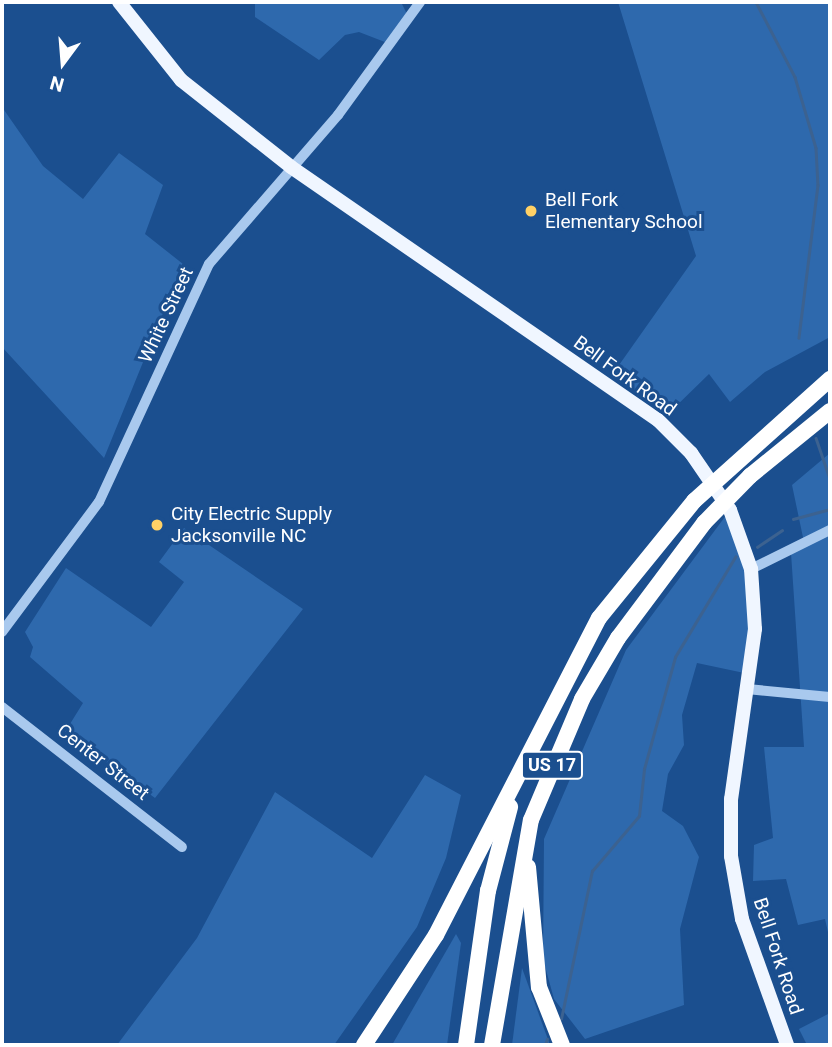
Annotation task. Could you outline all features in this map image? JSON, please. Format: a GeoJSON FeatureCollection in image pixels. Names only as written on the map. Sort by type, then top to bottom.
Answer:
{"type":"FeatureCollection","features":[{"type":"Feature","properties":{"kind":"highway","name":"US 17"},"geometry":{"type":"LineString","coordinates":[[466,1045],[488,891],[524,765],[599,618],[694,501],[740,455],[830,379]]}},
{"type":"Feature","properties":{"kind":"highway","name":"US 17"},"geometry":{"type":"LineString","coordinates":[[492,1045],[531,820],[588,689],[653,587],[704,523],[750,476],[830,411]]}},
{"type":"Feature","properties":{"kind":"highway"},"geometry":{"type":"LineString","coordinates":[[364,1045],[436,935],[524,765]]}},
{"type":"Feature","properties":{"kind":"highway"},"geometry":{"type":"LineString","coordinates":[[531,820],[532,946],[539,988],[562,1045]]}},
{"type":"Feature","properties":{"kind":"main road","name":"Bell Fork Road"},"geometry":{"type":"LineString","coordinates":[[119,2],[181,80],[291,167],[658,420],[691,453],[730,510],[751,569],[755,629],[731,799],[731,856],[742,919],[787,1045]]}},
{"type":"Feature","properties":{"kind":"street","name":"White Street"},"geometry":{"type":"LineString","coordinates":[[2,632],[99,502],[209,264],[338,115],[420,2]]}},
{"type":"Feature","properties":{"kind":"street"},"geometry":{"type":"LineString","coordinates":[[751,569],[830,530]]}},
{"type":"Feature","properties":{"kind":"street"},"geometry":{"type":"LineString","coordinates":[[747,689],[830,697]]}},
{"type":"Feature","properties":{"kind":"street","name":"Center Street"},"geometry":{"type":"LineString","coordinates":[[2,707],[182,847]]}},
{"type":"Feature","properties":{"kind":"shaded area"},"geometry":{"type":"Polygon","coordinates":[[[255,2],[401,2],[409,18],[390,44],[359,32],[345,35],[319,60],[255,17],[255,2]]]}},
{"type":"Feature","properties":{"kind":"shaded area"},"geometry":{"type":"Polygon","coordinates":[[[618,2],[830,2],[830,337],[765,372],[730,402],[709,374],[668,414],[612,375],[696,256],[618,2]]]}},
{"type":"Feature","properties":{"kind":"shaded area"},"geometry":{"type":"Polygon","coordinates":[[[2,107],[43,166],[83,199],[119,153],[163,185],[145,234],[183,264],[104,458],[2,347],[2,107]]]}},
{"type":"Feature","properties":{"kind":"shaded area"},"geometry":{"type":"Polygon","coordinates":[[[830,453],[830,941],[825,919],[798,925],[786,879],[753,881],[754,845],[773,838],[764,747],[804,747],[791,553],[805,547],[792,485],[830,453]]]}},
{"type":"Feature","properties":{"kind":"shaded area"},"geometry":{"type":"Polygon","coordinates":[[[730,510],[751,569],[749,674],[697,663],[682,715],[684,745],[668,774],[662,811],[683,826],[699,857],[680,929],[684,1005],[585,1039],[554,999],[543,959],[544,839],[626,650],[730,510]]]}},
{"type":"Feature","properties":{"kind":"shaded area"},"geometry":{"type":"Polygon","coordinates":[[[184,528],[303,609],[155,798],[65,732],[83,703],[30,657],[33,647],[25,632],[66,568],[151,627],[184,582],[159,562],[184,528]]]}},
{"type":"Feature","properties":{"kind":"shaded area"},"geometry":{"type":"Polygon","coordinates":[[[425,775],[461,795],[446,858],[417,927],[334,1045],[117,1045],[197,938],[275,792],[372,858],[425,775]]]}},
{"type":"Feature","properties":{"kind":"shaded area"},"geometry":{"type":"Polygon","coordinates":[[[456,934],[461,943],[447,1045],[392,1045],[456,934]]]}},
{"type":"Feature","properties":{"kind":"shaded area"},"geometry":{"type":"Polygon","coordinates":[[[522,968],[550,1045],[512,1045],[522,968]]]}},
{"type":"Feature","properties":{"kind":"shaded area"},"geometry":{"type":"Polygon","coordinates":[[[830,1013],[830,1045],[807,1045],[799,1029],[830,1013]]]}},
{"type":"Feature","properties":{"kind":"waterway"},"geometry":{"type":"LineString","coordinates":[[756,2],[795,77],[816,148],[818,185],[799,338]]}},
{"type":"Feature","properties":{"kind":"waterway"},"geometry":{"type":"LineString","coordinates":[[816,438],[830,479]]}},
{"type":"Feature","properties":{"kind":"waterway"},"geometry":{"type":"LineString","coordinates":[[793,519],[830,509]]}},
{"type":"Feature","properties":{"kind":"waterway"},"geometry":{"type":"LineString","coordinates":[[757,547],[782,530]]}},
{"type":"Feature","properties":{"kind":"waterway"},"geometry":{"type":"LineString","coordinates":[[561,1019],[592,871],[639,816],[644,769],[675,657],[735,557]]}},
{"type":"Feature","properties":{"kind":"waterway"},"geometry":{"type":"LineString","coordinates":[[545,1045],[547,1039]]}},
{"type":"Feature","properties":{"kind":"place","name":"Bell Fork Elementary School"},"geometry":{"type":"Point","coordinates":[531,211]}},
{"type":"Feature","properties":{"kind":"place","name":"City Electric Supply Jacksonville NC"},"geometry":{"type":"Point","coordinates":[157,525]}}]}
